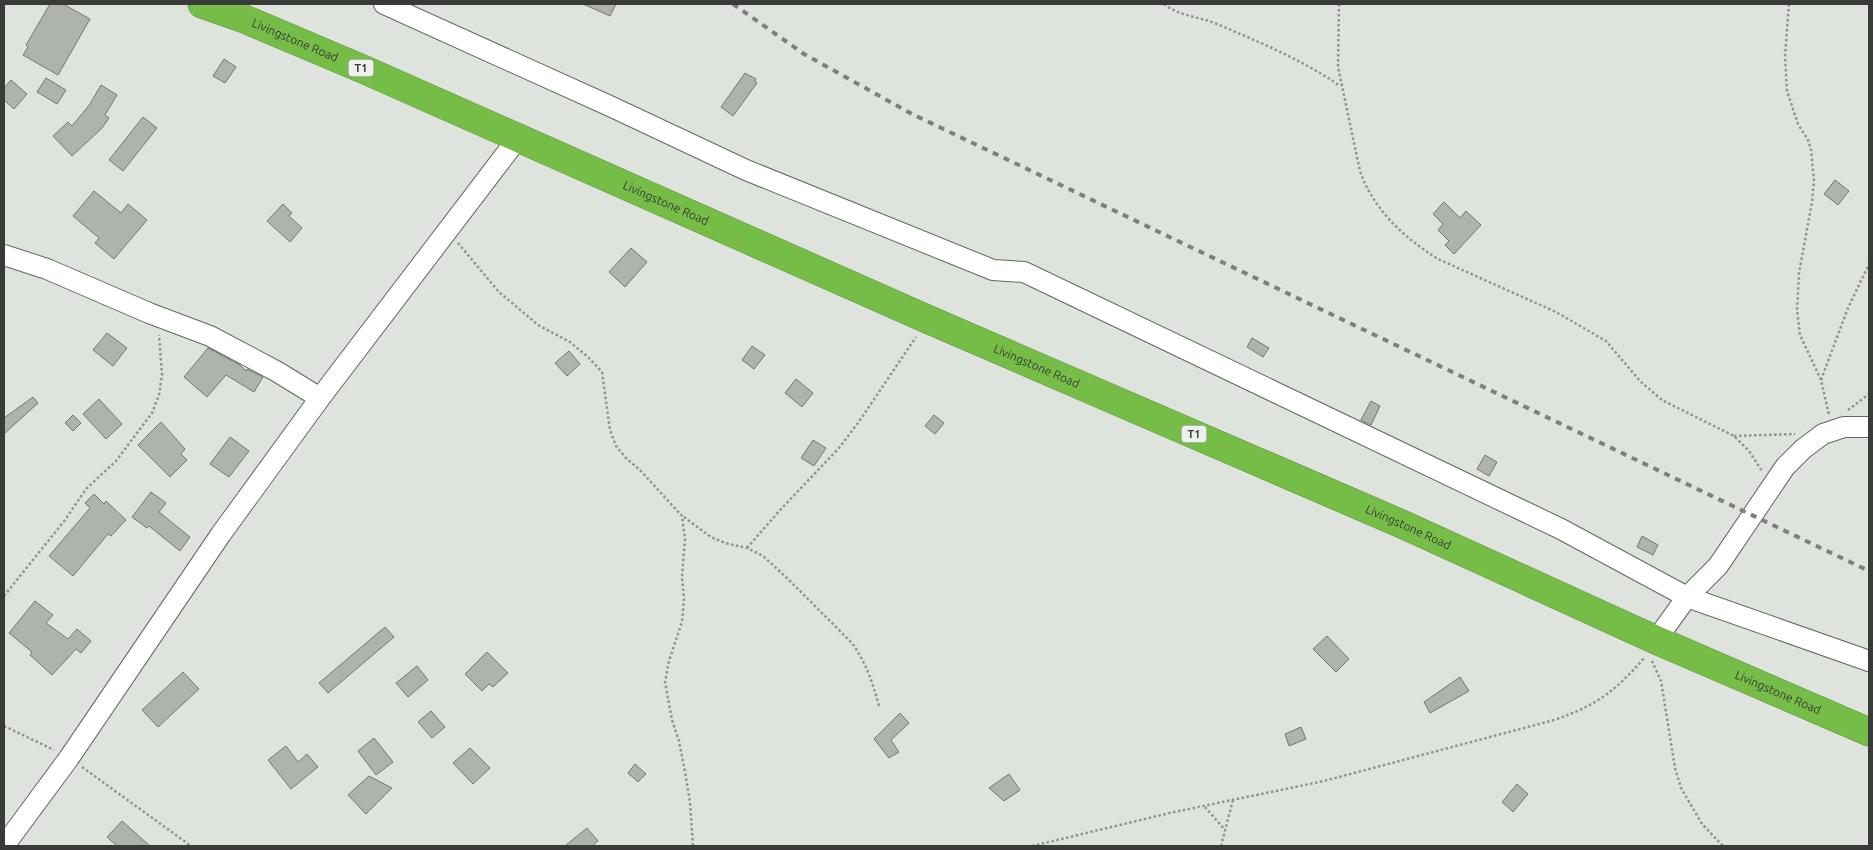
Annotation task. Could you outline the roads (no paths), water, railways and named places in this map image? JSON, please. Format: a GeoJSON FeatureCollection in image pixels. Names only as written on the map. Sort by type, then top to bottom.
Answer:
{"type":"FeatureCollection","features":[{"type":"Feature","properties":{"kind":"highway","name":"Livingstone Road"},"geometry":{"type":"LineString","coordinates":[[202,4],[242,18],[365,70],[928,319],[1404,525],[1652,646],[1869,732]]}},
{"type":"Feature","properties":{"kind":"street"},"geometry":{"type":"LineString","coordinates":[[384,4],[746,170],[993,270],[1024,272],[1561,529],[1687,597],[1869,661]]}},
{"type":"Feature","properties":{"kind":"street"},"geometry":{"type":"LineString","coordinates":[[4,846],[69,758],[221,534],[320,398],[518,138]]}},
{"type":"Feature","properties":{"kind":"street"},"geometry":{"type":"LineString","coordinates":[[4,256],[47,269],[149,313],[210,336],[276,371],[320,398]]}},
{"type":"Feature","properties":{"kind":"street"},"geometry":{"type":"LineString","coordinates":[[1652,646],[1687,597],[1718,566],[1785,467],[1829,429],[1869,427]]}},
{"type":"Feature","properties":{"kind":"railway"},"geometry":{"type":"LineString","coordinates":[[733,4],[804,54],[912,114],[1869,571]]}}]}
